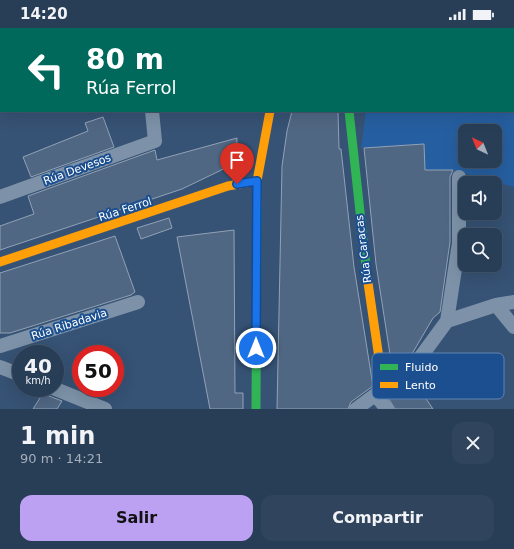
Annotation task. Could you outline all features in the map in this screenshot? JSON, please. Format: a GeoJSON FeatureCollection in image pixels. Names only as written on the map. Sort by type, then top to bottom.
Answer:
{"type":"FeatureCollection","features":[{"type":"Feature","properties":{"kind":"street","name":"Rúa Devesos"},"geometry":{"type":"LineString","coordinates":[[0,197],[155,140],[152,112]]}},
{"type":"Feature","properties":{"kind":"street"},"geometry":{"type":"LineString","coordinates":[[256,409],[257,181],[270,112]]}},
{"type":"Feature","properties":{"kind":"street","name":"Rúa Caracas"},"geometry":{"type":"LineString","coordinates":[[349,112],[365,265],[378,353]]}},
{"type":"Feature","properties":{"kind":"street","name":"Rúa Ferrol"},"geometry":{"type":"LineString","coordinates":[[0,262],[228,186],[257,181]]}},
{"type":"Feature","properties":{"kind":"street"},"geometry":{"type":"LineString","coordinates":[[424,353],[447,321],[459,244],[459,220]]}},
{"type":"Feature","properties":{"kind":"street","name":"Rúa Ribadavia"},"geometry":{"type":"LineString","coordinates":[[0,346],[138,302]]}},
{"type":"Feature","properties":{"kind":"street"},"geometry":{"type":"LineString","coordinates":[[447,321],[496,305],[514,302]]}},
{"type":"Feature","properties":{"kind":"street"},"geometry":{"type":"LineString","coordinates":[[496,305],[514,327]]}},
{"type":"Feature","properties":{"kind":"street"},"geometry":{"type":"LineString","coordinates":[[0,367],[12,372]]}},
{"type":"Feature","properties":{"kind":"street"},"geometry":{"type":"LineString","coordinates":[[64,392],[105,409]]}},
{"type":"Feature","properties":{"kind":"street"},"geometry":{"type":"LineString","coordinates":[[356,409],[372,399]]}},
{"type":"Feature","properties":{"kind":"street"},"geometry":{"type":"LineString","coordinates":[[379,399],[387,409]]}},
{"type":"Feature","properties":{"kind":"shaded area"},"geometry":{"type":"Polygon","coordinates":[[[366,112],[514,112],[514,187],[502,184],[502,176],[475,176],[453,170],[425,170],[424,144],[361,148],[366,112]]]}},
{"type":"Feature","properties":{"kind":"building"},"geometry":{"type":"Polygon","coordinates":[[[292,112],[338,112],[339,149],[341,149],[354,267],[372,380],[372,387],[351,402],[348,409],[277,409],[282,166],[287,131],[292,112]]]}},
{"type":"Feature","properties":{"kind":"building"},"geometry":{"type":"Polygon","coordinates":[[[103,117],[114,147],[31,177],[23,157],[88,131],[85,123],[103,117]]]}},
{"type":"Feature","properties":{"kind":"building"},"geometry":{"type":"Polygon","coordinates":[[[237,138],[236,163],[182,189],[0,250],[0,226],[34,214],[28,196],[155,150],[157,160],[237,138]]]}},
{"type":"Feature","properties":{"kind":"building"},"geometry":{"type":"Polygon","coordinates":[[[424,144],[425,170],[453,170],[450,177],[450,242],[440,312],[433,318],[413,353],[390,353],[376,264],[364,148],[424,144]]]}},
{"type":"Feature","properties":{"kind":"building"},"geometry":{"type":"Polygon","coordinates":[[[169,218],[172,228],[141,239],[137,228],[169,218]]]}},
{"type":"Feature","properties":{"kind":"building"},"geometry":{"type":"Polygon","coordinates":[[[234,230],[235,393],[243,393],[243,409],[210,409],[177,237],[234,230]]]}},
{"type":"Feature","properties":{"kind":"building"},"geometry":{"type":"Polygon","coordinates":[[[115,236],[135,292],[131,295],[10,333],[0,333],[0,273],[115,236]]]}},
{"type":"Feature","properties":{"kind":"building"},"geometry":{"type":"Polygon","coordinates":[[[41,397],[52,397],[62,401],[57,409],[33,409],[41,397]]]}},
{"type":"Feature","properties":{"kind":"building"},"geometry":{"type":"Polygon","coordinates":[[[389,399],[426,399],[433,409],[395,409],[389,399]]]}},
{"type":"Feature","properties":{"kind":"traffic: fast"},"geometry":{"type":"LineString","coordinates":[[349,112],[367,276]]}},
{"type":"Feature","properties":{"kind":"traffic: fast"},"geometry":{"type":"LineString","coordinates":[[256,409],[257,208]]}},
{"type":"Feature","properties":{"kind":"traffic: slow"},"geometry":{"type":"LineString","coordinates":[[257,208],[257,181],[270,112]]}},
{"type":"Feature","properties":{"kind":"traffic: slow"},"geometry":{"type":"LineString","coordinates":[[0,262],[228,186],[257,181]]}},
{"type":"Feature","properties":{"kind":"traffic: slow"},"geometry":{"type":"LineString","coordinates":[[367,276],[378,353]]}},
{"type":"Feature","properties":{"kind":"route"},"geometry":{"type":"LineString","coordinates":[[237,184],[257,181],[256,348]]}}]}
